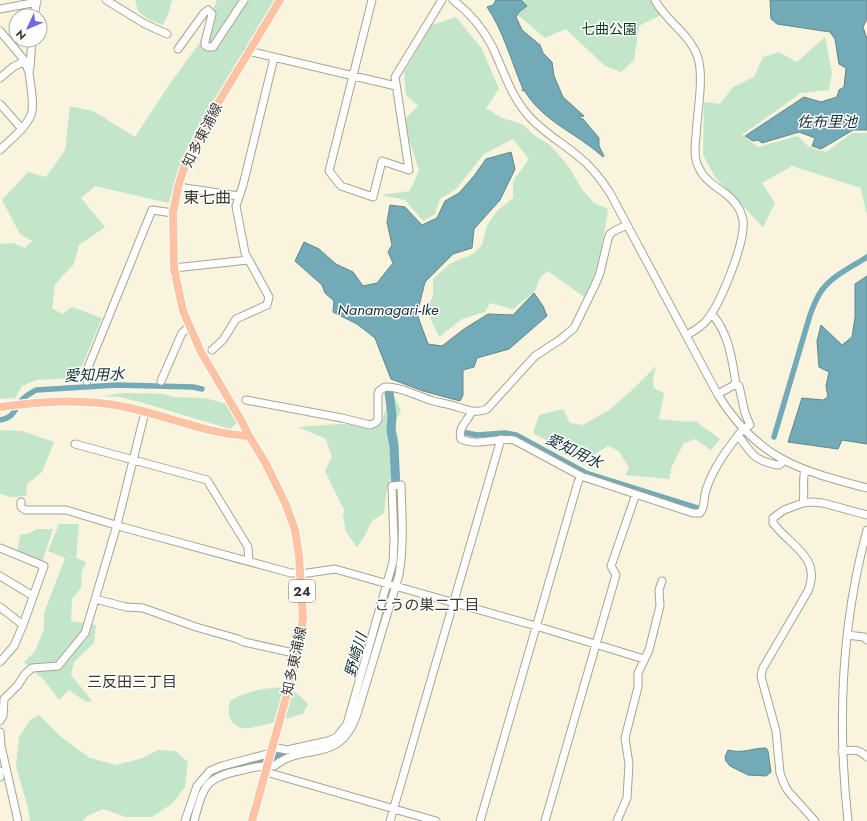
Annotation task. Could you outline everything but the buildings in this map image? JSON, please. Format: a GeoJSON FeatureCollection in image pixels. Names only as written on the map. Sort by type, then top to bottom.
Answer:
{"type":"FeatureCollection","features":[{"type":"Feature","properties":{"kind":"main road","name":"知多東浦線"},"geometry":{"type":"LineString","coordinates":[[252,821],[298,654],[303,618],[301,573],[295,530],[286,505],[265,462],[201,352],[183,311],[174,268],[173,213],[178,187],[185,165],[200,133],[280,0]]}},
{"type":"Feature","properties":{"kind":"main road"},"geometry":{"type":"LineString","coordinates":[[0,407],[75,401],[116,405],[216,432],[229,435],[249,436]]}},
{"type":"Feature","properties":{"kind":"street"},"geometry":{"type":"LineString","coordinates":[[106,0],[145,24],[168,34]]}},
{"type":"Feature","properties":{"kind":"street"},"geometry":{"type":"LineString","coordinates":[[178,49],[204,13],[208,10],[212,14],[205,42],[208,47],[213,47],[244,0]]}},
{"type":"Feature","properties":{"kind":"street"},"geometry":{"type":"LineString","coordinates":[[372,0],[329,172],[341,186],[374,197],[382,161],[409,170],[395,78],[442,0]]}},
{"type":"Feature","properties":{"kind":"street"},"geometry":{"type":"LineString","coordinates":[[453,0],[466,12],[484,33],[492,46],[511,90],[527,114],[597,174],[610,193],[718,394],[730,414],[743,430],[764,448],[805,470],[867,488]]}},
{"type":"Feature","properties":{"kind":"street"},"geometry":{"type":"LineString","coordinates":[[656,0],[664,14],[691,42],[698,57],[700,65],[700,84],[695,148],[698,166],[704,177],[712,185],[727,195],[736,205],[743,220],[743,230],[731,274],[712,314],[702,325],[686,335]]}},
{"type":"Feature","properties":{"kind":"street"},"geometry":{"type":"LineString","coordinates":[[0,9],[37,1]]}},
{"type":"Feature","properties":{"kind":"street"},"geometry":{"type":"LineString","coordinates":[[0,31],[25,61],[29,72],[32,105],[31,114],[22,129],[0,149]]}},
{"type":"Feature","properties":{"kind":"street"},"geometry":{"type":"LineString","coordinates":[[29,72],[31,70],[31,48]]}},
{"type":"Feature","properties":{"kind":"street"},"geometry":{"type":"LineString","coordinates":[[248,51],[396,86]]}},
{"type":"Feature","properties":{"kind":"street"},"geometry":{"type":"LineString","coordinates":[[212,350],[223,340],[236,319],[267,305],[269,297],[248,260],[242,244],[236,206],[274,58]]}},
{"type":"Feature","properties":{"kind":"street"},"geometry":{"type":"LineString","coordinates":[[0,78],[13,67],[25,61]]}},
{"type":"Feature","properties":{"kind":"street"},"geometry":{"type":"LineString","coordinates":[[0,104],[22,129]]}},
{"type":"Feature","properties":{"kind":"street"},"geometry":{"type":"LineString","coordinates":[[178,187],[239,196]]}},
{"type":"Feature","properties":{"kind":"street"},"geometry":{"type":"LineString","coordinates":[[88,381],[87,370],[152,210],[173,213]]}},
{"type":"Feature","properties":{"kind":"street"},"geometry":{"type":"LineString","coordinates":[[246,400],[370,424],[375,423],[378,420],[379,392],[385,387],[394,387],[432,401],[456,406],[470,411],[482,412],[487,409],[535,356],[561,339],[574,328],[600,273],[610,234],[627,225]]}},
{"type":"Feature","properties":{"kind":"street"},"geometry":{"type":"LineString","coordinates":[[174,268],[248,260]]}},
{"type":"Feature","properties":{"kind":"street"},"geometry":{"type":"LineString","coordinates":[[470,415],[459,433],[461,439],[468,442],[501,439],[514,440],[580,476],[693,513],[700,513],[703,509],[706,491],[717,465],[724,453],[743,430],[750,424],[745,413],[739,386],[736,384],[732,354],[724,332],[712,314]]}},
{"type":"Feature","properties":{"kind":"street"},"geometry":{"type":"LineString","coordinates":[[161,381],[182,333],[190,326]]}},
{"type":"Feature","properties":{"kind":"street"},"geometry":{"type":"LineString","coordinates":[[718,394],[736,384]]}},
{"type":"Feature","properties":{"kind":"street"},"geometry":{"type":"LineString","coordinates":[[0,721],[3,716],[4,699],[18,685],[25,674],[34,667],[58,666],[85,632],[117,525],[145,412]]}},
{"type":"Feature","properties":{"kind":"street"},"geometry":{"type":"LineString","coordinates":[[743,430],[751,452],[759,460],[777,465],[784,460]]}},
{"type":"Feature","properties":{"kind":"street"},"geometry":{"type":"LineString","coordinates":[[390,821],[501,439]]}},
{"type":"Feature","properties":{"kind":"street"},"geometry":{"type":"LineString","coordinates":[[75,444],[208,480],[248,547],[249,561]]}},
{"type":"Feature","properties":{"kind":"street"},"geometry":{"type":"LineString","coordinates":[[803,503],[805,495],[805,470]]}},
{"type":"Feature","properties":{"kind":"street"},"geometry":{"type":"LineString","coordinates":[[480,821],[580,476]]}},
{"type":"Feature","properties":{"kind":"street"},"geometry":{"type":"LineString","coordinates":[[194,821],[202,795],[211,780],[218,776],[269,759],[287,750],[337,737],[347,724],[392,585],[402,560],[401,485],[392,486],[394,552],[391,570],[392,585],[389,606],[357,714],[351,729],[347,736],[328,749],[282,760],[274,766],[269,759]]}},
{"type":"Feature","properties":{"kind":"street"},"geometry":{"type":"LineString","coordinates":[[545,821],[616,575],[612,566],[636,494]]}},
{"type":"Feature","properties":{"kind":"street"},"geometry":{"type":"LineString","coordinates":[[21,502],[21,508],[25,510],[66,510],[290,573],[335,569],[536,626],[644,659]]}},
{"type":"Feature","properties":{"kind":"street"},"geometry":{"type":"LineString","coordinates":[[815,821],[788,791],[784,784],[780,773],[776,731],[761,675],[763,668],[811,584],[812,572],[807,559],[791,540],[773,523],[773,518],[777,514],[803,503],[811,502],[823,502],[867,515]]}},
{"type":"Feature","properties":{"kind":"street"},"geometry":{"type":"LineString","coordinates":[[848,821],[842,751],[841,721],[843,674],[855,581],[867,532]]}},
{"type":"Feature","properties":{"kind":"street"},"geometry":{"type":"LineString","coordinates":[[0,548],[44,566],[14,646],[0,662]]}},
{"type":"Feature","properties":{"kind":"street"},"geometry":{"type":"LineString","coordinates":[[0,576],[33,596]]}},
{"type":"Feature","properties":{"kind":"street"},"geometry":{"type":"LineString","coordinates":[[616,821],[627,798],[629,764],[625,738],[638,687],[638,673],[649,650],[660,606],[659,590],[662,581]]}},
{"type":"Feature","properties":{"kind":"street"},"geometry":{"type":"LineString","coordinates":[[95,599],[126,608],[142,608],[244,642],[298,654]]}},
{"type":"Feature","properties":{"kind":"street"},"geometry":{"type":"LineString","coordinates":[[0,607],[23,625]]}},
{"type":"Feature","properties":{"kind":"street"},"geometry":{"type":"LineString","coordinates":[[847,635],[864,638],[867,640]]}},
{"type":"Feature","properties":{"kind":"street"},"geometry":{"type":"LineString","coordinates":[[0,732],[0,746],[18,821]]}},
{"type":"Feature","properties":{"kind":"street"},"geometry":{"type":"LineString","coordinates":[[842,751],[858,750],[867,757]]}},
{"type":"Feature","properties":{"kind":"street"},"geometry":{"type":"LineString","coordinates":[[186,821],[197,786],[206,775],[222,766],[269,759],[394,809],[436,821]]}},
{"type":"Feature","properties":{"kind":"street"},"geometry":{"type":"LineString","coordinates":[[0,771],[0,777]]}},
{"type":"Feature","properties":{"kind":"green space"},"geometry":{"type":"Polygon","coordinates":[[[135,0],[172,0],[169,12],[163,25],[149,20],[138,11],[135,0]]]}},
{"type":"Feature","properties":{"kind":"green space"},"geometry":{"type":"Polygon","coordinates":[[[217,0],[275,0],[203,119],[182,159],[169,203],[95,186],[81,198],[105,227],[79,245],[74,264],[55,284],[52,308],[62,314],[72,307],[102,318],[77,378],[37,380],[22,386],[15,398],[0,399],[0,244],[13,243],[25,248],[32,241],[20,234],[2,200],[28,172],[46,177],[65,150],[70,106],[93,111],[135,137],[171,82],[199,44],[217,0]]]}},
{"type":"Feature","properties":{"kind":"green space","name":"七曲公園"},"geometry":{"type":"Polygon","coordinates":[[[500,0],[651,0],[653,6],[661,15],[639,26],[634,60],[621,72],[605,66],[566,29],[545,38],[500,0]]]}},
{"type":"Feature","properties":{"kind":"green space"},"geometry":{"type":"Polygon","coordinates":[[[456,17],[482,49],[499,89],[486,108],[502,118],[522,124],[535,136],[550,145],[569,167],[581,188],[594,203],[608,209],[594,276],[584,297],[548,271],[540,278],[535,291],[513,309],[490,303],[485,312],[462,319],[439,337],[426,310],[433,296],[433,279],[451,263],[473,254],[482,245],[487,225],[498,210],[513,198],[513,181],[529,159],[513,139],[484,154],[456,189],[440,199],[435,214],[423,221],[405,200],[381,195],[410,191],[419,170],[407,134],[406,118],[418,106],[406,95],[404,72],[432,25],[456,17]]]}},
{"type":"Feature","properties":{"kind":"green space"},"geometry":{"type":"Polygon","coordinates":[[[825,37],[832,73],[829,90],[801,93],[742,135],[758,147],[798,136],[809,147],[826,152],[852,133],[867,133],[867,212],[861,188],[792,166],[762,183],[775,203],[763,227],[715,177],[703,155],[704,102],[720,104],[733,87],[754,77],[763,57],[779,52],[797,62],[825,37]]]}},
{"type":"Feature","properties":{"kind":"green space"},"geometry":{"type":"Polygon","coordinates":[[[656,366],[653,380],[654,388],[664,393],[659,419],[689,422],[695,421],[720,439],[711,450],[695,439],[684,443],[672,466],[669,479],[625,475],[629,468],[619,451],[608,446],[584,461],[533,433],[539,415],[563,409],[570,423],[583,425],[609,410],[656,366]]]}},
{"type":"Feature","properties":{"kind":"green space"},"geometry":{"type":"Polygon","coordinates":[[[124,393],[164,394],[173,397],[205,398],[227,404],[237,423],[230,429],[140,402],[120,397],[103,396],[124,393]]]}},
{"type":"Feature","properties":{"kind":"green space"},"geometry":{"type":"Polygon","coordinates":[[[395,398],[401,411],[394,423],[399,441],[397,458],[386,494],[384,513],[372,521],[357,547],[346,532],[343,517],[344,510],[325,471],[332,457],[326,439],[298,427],[347,424],[373,429],[381,424],[387,405],[395,398]]]}},
{"type":"Feature","properties":{"kind":"green space"},"geometry":{"type":"Polygon","coordinates":[[[0,430],[22,431],[54,442],[42,472],[27,484],[26,496],[11,497],[0,494],[0,430]]]}},
{"type":"Feature","properties":{"kind":"green space"},"geometry":{"type":"Polygon","coordinates":[[[59,524],[79,524],[76,558],[86,562],[82,571],[81,588],[72,599],[71,621],[96,625],[94,643],[74,662],[71,675],[92,701],[86,702],[69,690],[59,700],[44,680],[24,662],[35,651],[44,629],[44,613],[65,558],[48,551],[59,524]]]}},
{"type":"Feature","properties":{"kind":"green space"},"geometry":{"type":"Polygon","coordinates":[[[37,529],[53,529],[42,563],[17,553],[20,535],[30,533],[37,529]]]}},
{"type":"Feature","properties":{"kind":"green space"},"geometry":{"type":"Polygon","coordinates":[[[285,687],[298,694],[308,704],[303,714],[247,728],[237,726],[231,721],[229,714],[230,701],[236,697],[264,689],[285,687]]]}},
{"type":"Feature","properties":{"kind":"green space"},"geometry":{"type":"Polygon","coordinates":[[[39,715],[60,736],[90,758],[116,765],[143,758],[158,750],[175,751],[188,762],[185,787],[173,803],[152,817],[126,817],[103,809],[87,816],[83,821],[30,821],[28,808],[16,766],[19,737],[30,720],[39,715]]]}},
{"type":"Feature","properties":{"kind":"water"},"geometry":{"type":"Polygon","coordinates":[[[496,0],[521,0],[527,6],[519,12],[516,17],[522,30],[540,45],[543,53],[552,62],[554,76],[563,97],[584,116],[579,118],[583,119],[599,138],[599,146],[604,156],[603,157],[550,119],[532,101],[524,90],[522,91],[523,89],[503,37],[487,7],[493,5],[496,0]]]}},
{"type":"Feature","properties":{"kind":"water","name":"佐布里池"},"geometry":{"type":"Polygon","coordinates":[[[770,0],[867,0],[867,19],[863,27],[867,39],[867,130],[853,130],[821,149],[812,146],[815,138],[799,132],[762,143],[758,140],[753,141],[745,136],[804,97],[821,102],[837,97],[839,90],[844,87],[846,68],[839,64],[835,39],[830,32],[777,24],[771,19],[770,0]]]}},
{"type":"Feature","properties":{"kind":"water","name":"Nanamagari-Ike"},"geometry":{"type":"Polygon","coordinates":[[[511,152],[515,169],[500,200],[474,229],[472,248],[453,254],[425,282],[417,314],[428,344],[442,346],[464,329],[488,314],[513,315],[534,293],[543,306],[547,316],[509,349],[477,358],[474,367],[463,370],[463,395],[460,401],[423,391],[391,379],[375,338],[357,324],[333,312],[334,301],[325,293],[322,285],[295,261],[304,242],[319,249],[336,264],[353,272],[363,286],[377,283],[393,263],[388,252],[392,245],[387,222],[390,205],[405,207],[422,225],[437,218],[445,201],[459,193],[486,159],[511,152]]]}},
{"type":"Feature","properties":{"kind":"water"},"geometry":{"type":"Polygon","coordinates":[[[867,276],[867,444],[842,440],[838,449],[788,442],[802,398],[823,400],[828,397],[826,386],[829,372],[819,367],[817,341],[821,325],[842,345],[852,337],[855,317],[855,284],[867,276]]]}},
{"type":"Feature","properties":{"kind":"water"},"geometry":{"type":"Polygon","coordinates":[[[766,748],[768,751],[771,772],[766,776],[748,775],[730,766],[726,761],[725,757],[728,750],[743,751],[766,748]]]}},
{"type":"Feature","properties":{"kind":"waterway","name":"愛知用水"},"geometry":{"type":"LineString","coordinates":[[774,437],[816,299],[826,285],[832,280],[867,257]]}},
{"type":"Feature","properties":{"kind":"waterway","name":"愛知用水"},"geometry":{"type":"LineString","coordinates":[[0,420],[11,416],[23,399],[36,390],[117,385],[193,387],[202,389]]}},
{"type":"Feature","properties":{"kind":"waterway","name":"野崎川"},"geometry":{"type":"LineString","coordinates":[[360,692],[395,572],[398,551],[394,446],[391,431],[392,415],[389,392]]}},
{"type":"Feature","properties":{"kind":"waterway","name":"愛知用水"},"geometry":{"type":"LineString","coordinates":[[462,432],[477,435],[505,433],[516,435],[586,473],[698,508]]}},
{"type":"Feature","properties":{"kind":"waterway","name":"野崎川"},"geometry":{"type":"LineString","coordinates":[[190,821],[196,799],[202,787],[218,772],[328,744]]}},
{"type":"Feature","properties":{"kind":"district","name":"東七曲"},"geometry":{"type":"Point","coordinates":[207,197]}},
{"type":"Feature","properties":{"kind":"district","name":"こうの巣二丁目"},"geometry":{"type":"Point","coordinates":[427,605]}},
{"type":"Feature","properties":{"kind":"district","name":"三反田三丁目"},"geometry":{"type":"Point","coordinates":[132,682]}}]}
